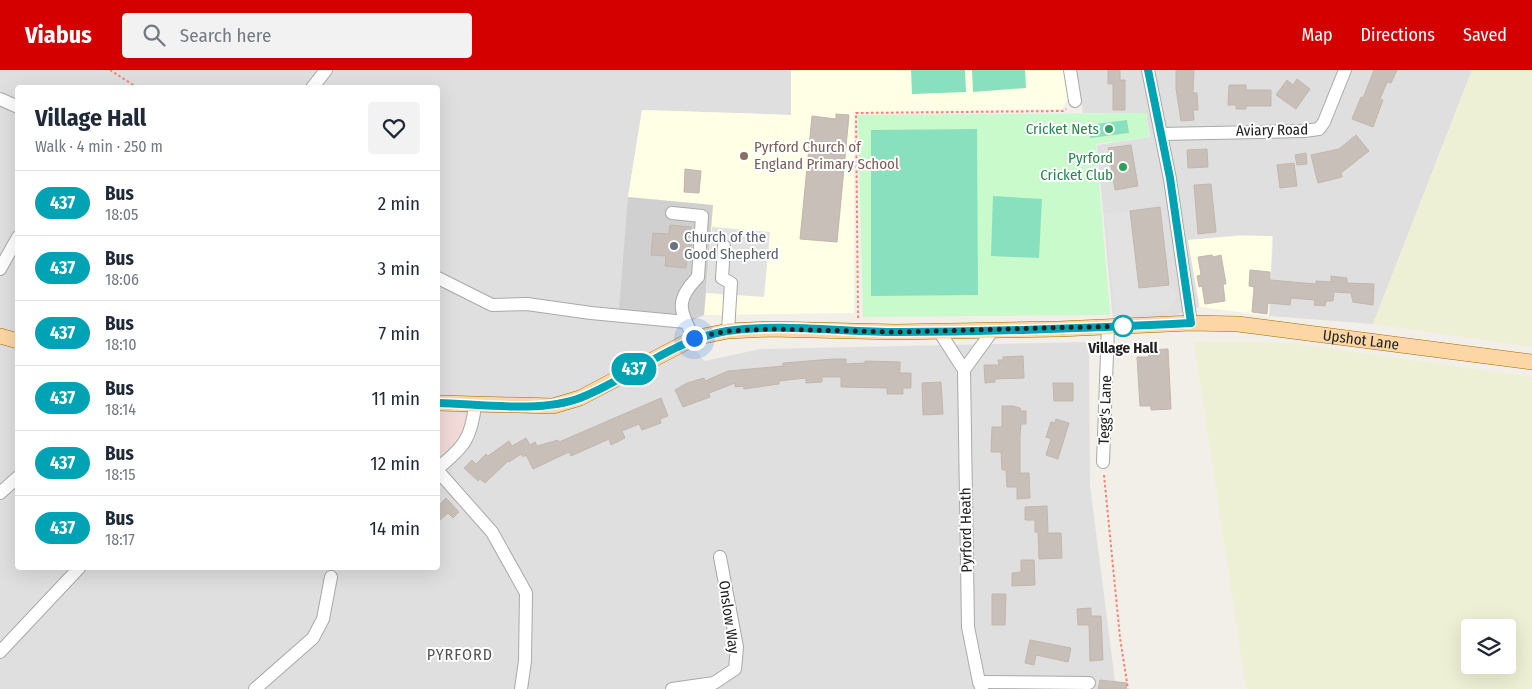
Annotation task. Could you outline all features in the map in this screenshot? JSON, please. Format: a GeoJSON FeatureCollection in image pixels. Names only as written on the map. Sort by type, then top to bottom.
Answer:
{"type":"FeatureCollection","features":[{"type":"Feature","properties":{"kind":"main road","name":"Upshot Lane"},"geometry":{"type":"LineString","coordinates":[[440,403],[553,406],[580,398],[694,338],[728,331],[770,329],[938,331],[1191,323],[1284,329],[1532,362]]}},
{"type":"Feature","properties":{"kind":"main road"},"geometry":{"type":"LineString","coordinates":[[0,336],[15,340]]}},
{"type":"Feature","properties":{"kind":"street"},"geometry":{"type":"LineString","coordinates":[[315,79],[326,70]]}},
{"type":"Feature","properties":{"kind":"street"},"geometry":{"type":"LineString","coordinates":[[1070,70],[1076,101]]}},
{"type":"Feature","properties":{"kind":"street"},"geometry":{"type":"LineString","coordinates":[[1148,70],[1170,178],[1191,323]]}},
{"type":"Feature","properties":{"kind":"street","name":"Aviary Road"},"geometry":{"type":"LineString","coordinates":[[1161,134],[1304,131],[1319,129],[1345,70]]}},
{"type":"Feature","properties":{"kind":"street"},"geometry":{"type":"LineString","coordinates":[[0,99],[15,106]]}},
{"type":"Feature","properties":{"kind":"street"},"geometry":{"type":"LineString","coordinates":[[672,213],[702,216],[698,278],[684,291],[682,314],[694,338]]}},
{"type":"Feature","properties":{"kind":"street"},"geometry":{"type":"LineString","coordinates":[[0,269],[15,242]]}},
{"type":"Feature","properties":{"kind":"street"},"geometry":{"type":"LineString","coordinates":[[724,246],[722,278],[731,283],[728,331]]}},
{"type":"Feature","properties":{"kind":"street"},"geometry":{"type":"LineString","coordinates":[[440,279],[492,305],[527,304],[591,314],[686,322]]}},
{"type":"Feature","properties":{"kind":"street","name":"Tegg's Lane"},"geometry":{"type":"LineString","coordinates":[[1103,462],[1108,327]]}},
{"type":"Feature","properties":{"kind":"street"},"geometry":{"type":"LineString","coordinates":[[938,331],[964,370],[993,330]]}},
{"type":"Feature","properties":{"kind":"street","name":"Pyrford Heath"},"geometry":{"type":"LineString","coordinates":[[964,370],[968,627],[980,685]]}},
{"type":"Feature","properties":{"kind":"street"},"geometry":{"type":"LineString","coordinates":[[440,468],[466,442],[474,422],[475,404]]}},
{"type":"Feature","properties":{"kind":"street"},"geometry":{"type":"LineString","coordinates":[[440,472],[492,532],[526,593],[525,660],[521,689]]}},
{"type":"Feature","properties":{"kind":"street"},"geometry":{"type":"LineString","coordinates":[[0,492],[15,480]]}},
{"type":"Feature","properties":{"kind":"street","name":"Onslow Way"},"geometry":{"type":"LineString","coordinates":[[672,689],[714,683],[735,669],[737,647],[720,557]]}},
{"type":"Feature","properties":{"kind":"street"},"geometry":{"type":"LineString","coordinates":[[0,652],[77,570]]}},
{"type":"Feature","properties":{"kind":"street"},"geometry":{"type":"LineString","coordinates":[[255,689],[314,638],[323,619],[331,577]]}},
{"type":"Feature","properties":{"kind":"street"},"geometry":{"type":"LineString","coordinates":[[980,685],[1089,683]]}},
{"type":"Feature","properties":{"kind":"path"},"geometry":{"type":"LineString","coordinates":[[110,70],[133,85]]}},
{"type":"Feature","properties":{"kind":"path"},"geometry":{"type":"LineString","coordinates":[[858,321],[856,113],[1063,111],[1076,101]]}},
{"type":"Feature","properties":{"kind":"path"},"geometry":{"type":"LineString","coordinates":[[1103,462],[1119,629],[1128,689]]}},
{"type":"Feature","properties":{"kind":"shaded area"},"geometry":{"type":"Polygon","coordinates":[[[0,70],[791,70],[791,115],[642,110],[628,197],[679,326],[704,361],[761,349],[1089,342],[1090,485],[1116,689],[0,689],[0,70]]]}},
{"type":"Feature","properties":{"kind":"shaded area","name":"Pyrford Church of England Primary School"},"geometry":{"type":"Polygon","coordinates":[[[791,70],[1065,70],[1069,98],[1062,109],[854,112],[854,313],[704,315],[713,205],[628,197],[642,110],[791,115],[791,70]]]}},
{"type":"Feature","properties":{"kind":"shaded area"},"geometry":{"type":"Polygon","coordinates":[[[1076,70],[1472,70],[1373,324],[1269,316],[1273,236],[1240,235],[1188,240],[1199,307],[1176,315],[1113,321],[1097,145],[1150,137],[1146,113],[1083,113],[1076,70]]]}},
{"type":"Feature","properties":{"kind":"shaded area"},"geometry":{"type":"Polygon","coordinates":[[[1472,70],[1532,70],[1532,347],[1373,324],[1472,70]]]}},
{"type":"Feature","properties":{"kind":"shaded area"},"geometry":{"type":"Polygon","coordinates":[[[628,197],[713,205],[704,315],[679,326],[619,309],[628,197]]]}},
{"type":"Feature","properties":{"kind":"shaded area"},"geometry":{"type":"Polygon","coordinates":[[[1130,211],[1139,288],[1169,285],[1177,296],[1169,311],[1115,316],[1105,214],[1130,211]]]}},
{"type":"Feature","properties":{"kind":"shaded area"},"geometry":{"type":"Polygon","coordinates":[[[712,227],[770,232],[764,297],[706,293],[712,227]]]}},
{"type":"Feature","properties":{"kind":"shaded area"},"geometry":{"type":"Polygon","coordinates":[[[1240,236],[1272,236],[1269,316],[1200,307],[1188,240],[1240,236]]]}},
{"type":"Feature","properties":{"kind":"shaded area"},"geometry":{"type":"Polygon","coordinates":[[[1194,342],[1292,343],[1532,377],[1532,689],[1246,689],[1194,342]]]}},
{"type":"Feature","properties":{"kind":"shaded area"},"geometry":{"type":"Polygon","coordinates":[[[440,412],[466,415],[464,433],[440,458],[440,412]]]}},
{"type":"Feature","properties":{"kind":"green space"},"geometry":{"type":"Polygon","coordinates":[[[911,70],[965,70],[966,92],[912,94],[911,70]]]}},
{"type":"Feature","properties":{"kind":"green space"},"geometry":{"type":"Polygon","coordinates":[[[972,70],[1025,70],[1026,88],[973,92],[972,70]]]}},
{"type":"Feature","properties":{"kind":"green space"},"geometry":{"type":"Polygon","coordinates":[[[1146,113],[1149,137],[1096,144],[1110,315],[863,317],[858,115],[1146,113]]]}},
{"type":"Feature","properties":{"kind":"green space","name":"Cricket Nets"},"geometry":{"type":"Polygon","coordinates":[[[1127,120],[1129,133],[1090,138],[1089,125],[1127,120]]]}},
{"type":"Feature","properties":{"kind":"green space"},"geometry":{"type":"Polygon","coordinates":[[[977,129],[978,295],[871,296],[871,130],[977,129]]]}},
{"type":"Feature","properties":{"kind":"green space"},"geometry":{"type":"Polygon","coordinates":[[[993,196],[1042,199],[1039,258],[991,256],[993,196]]]}},
{"type":"Feature","properties":{"kind":"building"},"geometry":{"type":"Polygon","coordinates":[[[1108,70],[1120,70],[1120,80],[1125,80],[1125,110],[1113,110],[1113,84],[1108,84],[1108,70]]]}},
{"type":"Feature","properties":{"kind":"building"},"geometry":{"type":"Polygon","coordinates":[[[1176,70],[1194,70],[1193,93],[1197,93],[1198,110],[1193,110],[1194,120],[1181,121],[1176,89],[1176,70]]]}},
{"type":"Feature","properties":{"kind":"building"},"geometry":{"type":"Polygon","coordinates":[[[1374,70],[1397,70],[1391,83],[1387,82],[1380,99],[1383,100],[1373,127],[1352,119],[1374,70]]]}},
{"type":"Feature","properties":{"kind":"building"},"geometry":{"type":"Polygon","coordinates":[[[1297,79],[1310,89],[1296,109],[1276,95],[1287,80],[1293,85],[1297,79]]]}},
{"type":"Feature","properties":{"kind":"building"},"geometry":{"type":"Polygon","coordinates":[[[1229,85],[1246,85],[1246,90],[1271,90],[1271,106],[1246,106],[1246,109],[1236,109],[1236,105],[1228,105],[1229,85]]]}},
{"type":"Feature","properties":{"kind":"building"},"geometry":{"type":"Polygon","coordinates":[[[836,114],[849,115],[837,242],[800,239],[812,116],[836,119],[836,114]]]}},
{"type":"Feature","properties":{"kind":"building"},"geometry":{"type":"Polygon","coordinates":[[[1356,135],[1369,151],[1341,173],[1342,177],[1318,183],[1311,155],[1339,149],[1356,135]]]}},
{"type":"Feature","properties":{"kind":"building","name":"Pyrford Cricket Club"},"geometry":{"type":"Polygon","coordinates":[[[1131,145],[1138,186],[1115,190],[1108,148],[1131,145]]]}},
{"type":"Feature","properties":{"kind":"building"},"geometry":{"type":"Polygon","coordinates":[[[1207,149],[1208,167],[1188,168],[1187,150],[1207,149]]]}},
{"type":"Feature","properties":{"kind":"building"},"geometry":{"type":"Polygon","coordinates":[[[1306,153],[1307,164],[1297,165],[1295,155],[1306,153]]]}},
{"type":"Feature","properties":{"kind":"building"},"geometry":{"type":"Polygon","coordinates":[[[1294,163],[1297,186],[1280,188],[1277,165],[1294,163]]]}},
{"type":"Feature","properties":{"kind":"building"},"geometry":{"type":"Polygon","coordinates":[[[685,169],[701,171],[699,193],[684,192],[685,169]]]}},
{"type":"Feature","properties":{"kind":"building"},"geometry":{"type":"Polygon","coordinates":[[[1211,184],[1216,232],[1198,234],[1194,185],[1211,184]]]}},
{"type":"Feature","properties":{"kind":"building"},"geometry":{"type":"Polygon","coordinates":[[[1160,207],[1169,285],[1139,288],[1130,211],[1160,207]]]}},
{"type":"Feature","properties":{"kind":"building","name":"Church of the Good Shepherd"},"geometry":{"type":"Polygon","coordinates":[[[670,225],[691,227],[691,261],[687,260],[686,268],[665,266],[666,256],[651,255],[653,233],[669,234],[670,225]]]}},
{"type":"Feature","properties":{"kind":"building"},"geometry":{"type":"Polygon","coordinates":[[[1212,255],[1213,257],[1221,255],[1226,284],[1223,284],[1225,301],[1205,304],[1202,286],[1199,287],[1197,276],[1201,275],[1198,257],[1212,255]]]}},
{"type":"Feature","properties":{"kind":"building"},"geometry":{"type":"Polygon","coordinates":[[[1250,270],[1270,272],[1270,280],[1316,284],[1316,281],[1331,282],[1331,276],[1347,278],[1347,283],[1374,284],[1373,305],[1353,302],[1351,293],[1334,292],[1333,301],[1326,301],[1325,306],[1314,305],[1315,300],[1291,298],[1290,305],[1268,303],[1267,314],[1252,312],[1254,287],[1249,286],[1250,270]]]}},
{"type":"Feature","properties":{"kind":"building"},"geometry":{"type":"Polygon","coordinates":[[[1168,349],[1171,409],[1151,410],[1151,406],[1140,406],[1137,357],[1149,357],[1148,350],[1168,349]]]}},
{"type":"Feature","properties":{"kind":"building"},"geometry":{"type":"Polygon","coordinates":[[[1023,356],[1024,378],[995,379],[995,382],[985,383],[984,365],[999,365],[998,360],[1003,360],[1003,357],[1023,356]]]}},
{"type":"Feature","properties":{"kind":"building"},"geometry":{"type":"Polygon","coordinates":[[[846,359],[846,364],[865,363],[865,361],[900,362],[900,373],[911,373],[911,388],[903,388],[903,394],[887,394],[887,388],[841,387],[841,377],[822,377],[822,382],[806,383],[806,378],[779,381],[779,384],[744,389],[743,386],[735,387],[735,383],[709,393],[710,397],[683,407],[675,390],[687,383],[704,378],[705,381],[728,371],[783,366],[783,363],[846,359]]]}},
{"type":"Feature","properties":{"kind":"building"},"geometry":{"type":"Polygon","coordinates":[[[941,382],[943,414],[923,415],[922,383],[941,382]]]}},
{"type":"Feature","properties":{"kind":"building"},"geometry":{"type":"Polygon","coordinates":[[[1053,383],[1073,383],[1073,401],[1054,401],[1053,383]]]}},
{"type":"Feature","properties":{"kind":"building"},"geometry":{"type":"Polygon","coordinates":[[[661,398],[668,416],[660,419],[661,423],[642,430],[639,424],[622,431],[625,438],[611,445],[609,439],[571,456],[569,452],[533,469],[526,455],[523,457],[521,454],[508,461],[485,483],[480,479],[478,481],[464,468],[472,460],[476,464],[486,454],[488,456],[509,441],[512,446],[526,438],[530,445],[535,442],[537,446],[558,440],[559,442],[661,398]]]}},
{"type":"Feature","properties":{"kind":"building"},"geometry":{"type":"Polygon","coordinates":[[[1002,406],[1013,406],[1020,408],[1021,411],[1026,411],[1026,424],[1021,424],[1020,473],[1029,473],[1030,498],[1017,499],[1017,487],[1007,487],[1006,470],[1002,470],[1001,452],[991,452],[992,427],[1002,427],[1002,406]]]}},
{"type":"Feature","properties":{"kind":"building"},"geometry":{"type":"Polygon","coordinates":[[[1056,419],[1069,423],[1058,459],[1046,455],[1051,439],[1046,437],[1051,422],[1055,423],[1056,419]]]}},
{"type":"Feature","properties":{"kind":"building"},"geometry":{"type":"Polygon","coordinates":[[[446,498],[459,512],[453,518],[448,513],[440,520],[440,504],[446,498]]]}},
{"type":"Feature","properties":{"kind":"building"},"geometry":{"type":"Polygon","coordinates":[[[1047,506],[1048,533],[1061,533],[1062,558],[1039,559],[1038,532],[1035,532],[1035,520],[1025,520],[1025,507],[1047,506]]]}},
{"type":"Feature","properties":{"kind":"building"},"geometry":{"type":"Polygon","coordinates":[[[1021,560],[1034,560],[1035,585],[1012,586],[1012,573],[1021,572],[1021,560]]]}},
{"type":"Feature","properties":{"kind":"building"},"geometry":{"type":"Polygon","coordinates":[[[992,594],[1006,594],[1005,625],[992,625],[992,594]]]}},
{"type":"Feature","properties":{"kind":"building"},"geometry":{"type":"Polygon","coordinates":[[[1091,608],[1091,616],[1101,616],[1103,660],[1090,661],[1089,625],[1078,625],[1077,609],[1091,608]]]}},
{"type":"Feature","properties":{"kind":"building"},"geometry":{"type":"Polygon","coordinates":[[[1030,640],[1071,648],[1068,662],[1036,655],[1034,665],[1025,663],[1030,640]]]}},
{"type":"Feature","properties":{"kind":"building"},"geometry":{"type":"Polygon","coordinates":[[[1100,680],[1127,683],[1126,689],[1098,689],[1100,680]]]}},
{"type":"Feature","properties":{"kind":"bus line","name":"437"},"geometry":{"type":"LineString","coordinates":[[440,403],[553,406],[580,398],[694,338],[728,331],[770,329],[896,332],[975,331],[1191,323],[1170,178],[1148,70]]}},
{"type":"Feature","properties":{"kind":"place","name":"Cricket Nets"},"geometry":{"type":"Point","coordinates":[1109,129]}},
{"type":"Feature","properties":{"kind":"place","name":"Pyrford Church of England Primary School"},"geometry":{"type":"Point","coordinates":[744,156]}},
{"type":"Feature","properties":{"kind":"place","name":"Pyrford Cricket Club"},"geometry":{"type":"Point","coordinates":[1123,167]}},
{"type":"Feature","properties":{"kind":"place","name":"Church of the Good Shepherd"},"geometry":{"type":"Point","coordinates":[674,246]}},
{"type":"Feature","properties":{"kind":"place","name":"Village Hall"},"geometry":{"type":"Point","coordinates":[1123,326]}},
{"type":"Feature","properties":{"kind":"district","name":"PYRFORD"},"geometry":{"type":"Point","coordinates":[460,654]}},
{"type":"Feature","properties":{"kind":"route"},"geometry":{"type":"LineString","coordinates":[[694,338],[728,331],[770,329],[896,332],[1123,326]]}}]}
